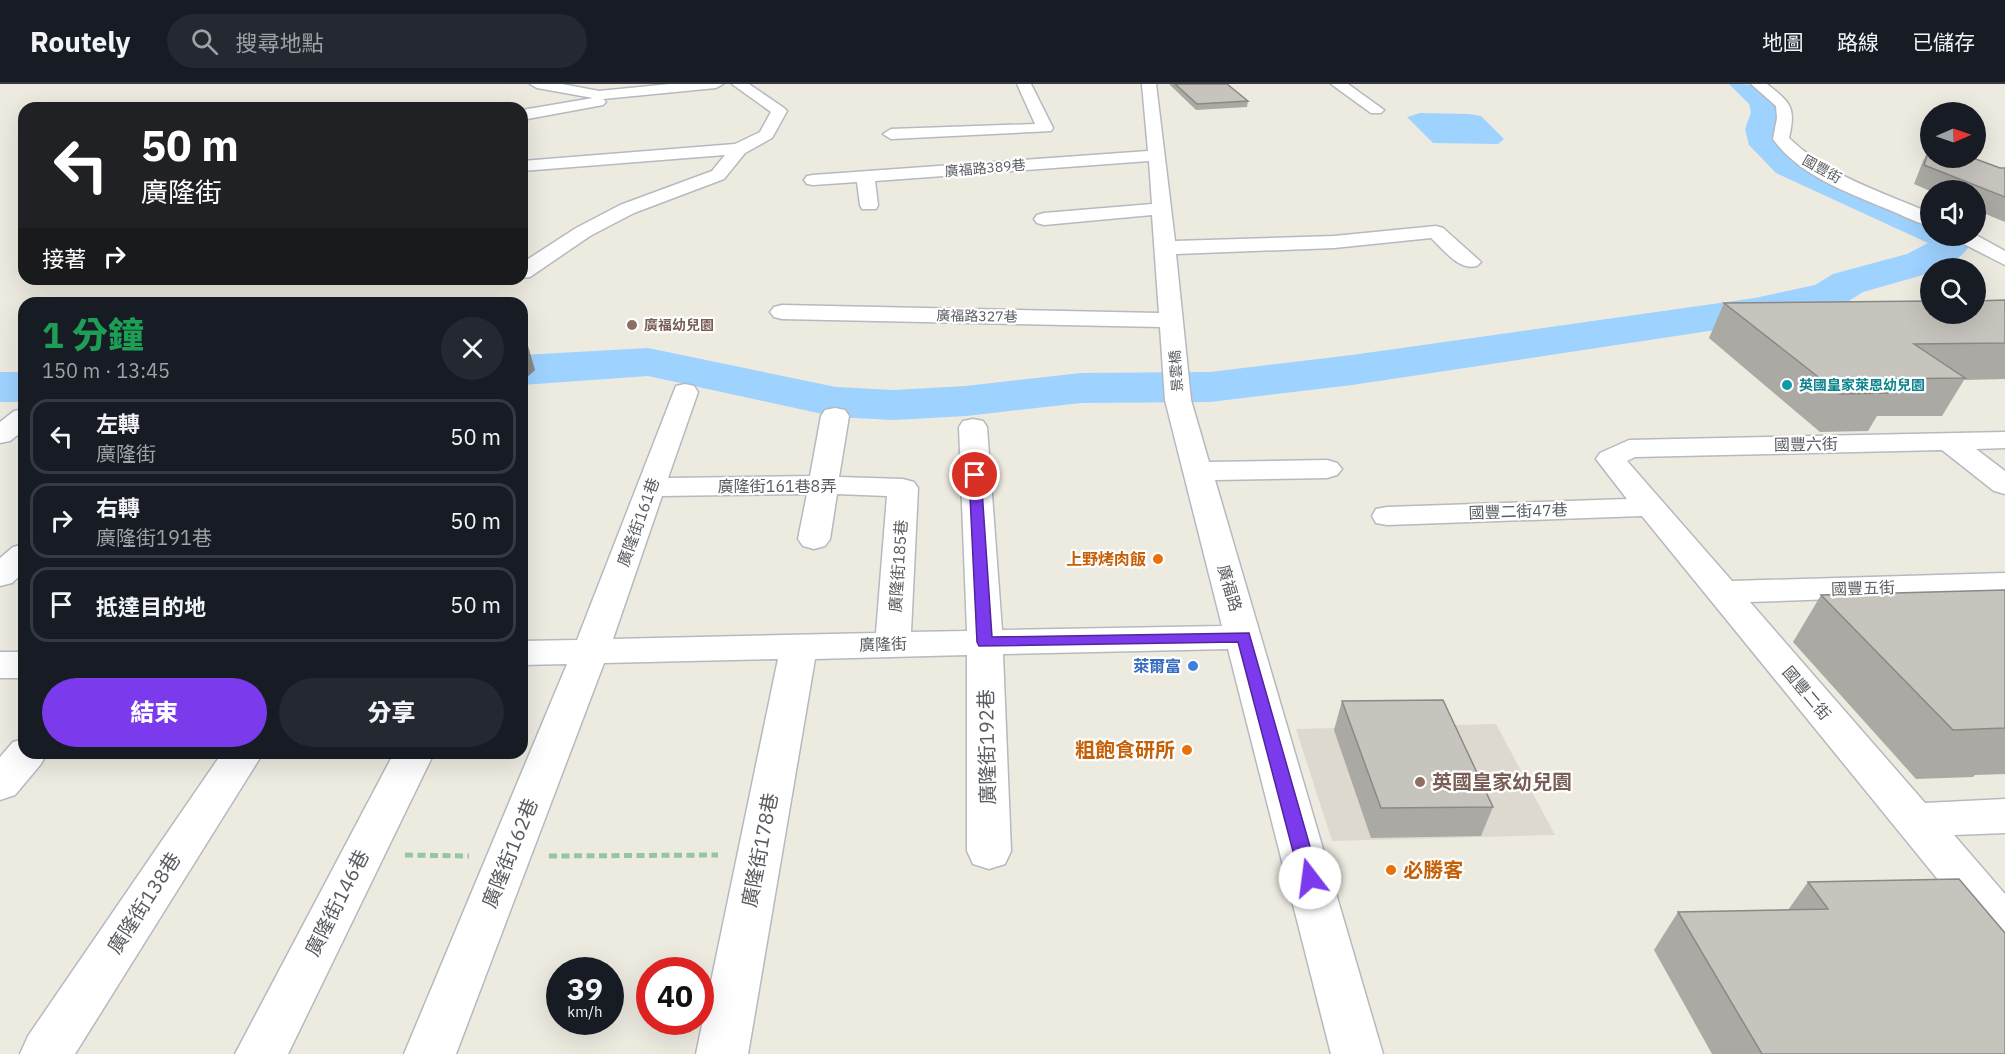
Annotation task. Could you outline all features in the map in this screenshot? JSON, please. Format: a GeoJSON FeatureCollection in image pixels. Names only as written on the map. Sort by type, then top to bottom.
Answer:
{"type":"FeatureCollection","features":[{"type":"Feature","properties":{"kind":"street"},"geometry":{"type":"LineString","coordinates":[[537,84],[599,95],[716,84]]}},
{"type":"Feature","properties":{"kind":"street"},"geometry":{"type":"LineString","coordinates":[[528,166],[739,149],[766,135],[778,111],[739,84]]}},
{"type":"Feature","properties":{"kind":"street"},"geometry":{"type":"LineString","coordinates":[[891,134],[1045,128],[1024,84]]}},
{"type":"Feature","properties":{"kind":"street"},"geometry":{"type":"LineString","coordinates":[[1155,84],[1157,155],[1173,331]]}},
{"type":"Feature","properties":{"kind":"street"},"geometry":{"type":"LineString","coordinates":[[1338,84],[1376,110]]}},
{"type":"Feature","properties":{"kind":"street"},"geometry":{"type":"LineString","coordinates":[[1758,84],[1784,104],[1787,111],[1768,109]]}},
{"type":"Feature","properties":{"kind":"street"},"geometry":{"type":"LineString","coordinates":[[528,114],[580,106],[606,100],[613,95]]}},
{"type":"Feature","properties":{"kind":"street","name":"國豐街"},"geometry":{"type":"LineString","coordinates":[[1787,111],[1781,139],[1790,150],[1829,174],[1920,215]]}},
{"type":"Feature","properties":{"kind":"street"},"geometry":{"type":"LineString","coordinates":[[528,268],[583,232],[627,209],[718,175],[739,149]]}},
{"type":"Feature","properties":{"kind":"street","name":"廣福路389巷"},"geometry":{"type":"LineString","coordinates":[[813,180],[866,178],[1157,155]]}},
{"type":"Feature","properties":{"kind":"street"},"geometry":{"type":"LineString","coordinates":[[866,178],[869,205]]}},
{"type":"Feature","properties":{"kind":"street"},"geometry":{"type":"LineString","coordinates":[[1044,219],[1161,209]]}},
{"type":"Feature","properties":{"kind":"street"},"geometry":{"type":"LineString","coordinates":[[1165,248],[1334,242],[1436,232],[1470,262]]}},
{"type":"Feature","properties":{"kind":"street"},"geometry":{"type":"LineString","coordinates":[[1982,246],[2005,258]]}},
{"type":"Feature","properties":{"kind":"street","name":"廣福路327巷"},"geometry":{"type":"LineString","coordinates":[[782,312],[1173,331]]}},
{"type":"Feature","properties":{"kind":"street","name":"景雲橋"},"geometry":{"type":"LineString","coordinates":[[1173,331],[1178,400]]}},
{"type":"Feature","properties":{"kind":"street","name":"廣隆街161巷"},"geometry":{"type":"LineString","coordinates":[[590,652],[685,392]]}},
{"type":"Feature","properties":{"kind":"street","name":"廣福路"},"geometry":{"type":"LineString","coordinates":[[1178,400],[1357,1054]]}},
{"type":"Feature","properties":{"kind":"street"},"geometry":{"type":"LineString","coordinates":[[814,539],[836,416]]}},
{"type":"Feature","properties":{"kind":"street"},"geometry":{"type":"LineString","coordinates":[[0,435],[18,422]]}},
{"type":"Feature","properties":{"kind":"street","name":"廣隆街192巷"},"geometry":{"type":"LineString","coordinates":[[973,428],[985,642],[989,851]]}},
{"type":"Feature","properties":{"kind":"street","name":"國豐六街"},"geometry":{"type":"LineString","coordinates":[[1610,459],[1629,448],[2005,440]]}},
{"type":"Feature","properties":{"kind":"street"},"geometry":{"type":"LineString","coordinates":[[1948,441],[2005,484]]}},
{"type":"Feature","properties":{"kind":"street","name":"國豐二街"},"geometry":{"type":"LineString","coordinates":[[1610,459],[2005,927]]}},
{"type":"Feature","properties":{"kind":"street"},"geometry":{"type":"LineString","coordinates":[[1198,471],[1327,469]]}},
{"type":"Feature","properties":{"kind":"street","name":"廣隆街161巷8弄"},"geometry":{"type":"LineString","coordinates":[[650,487],[825,484],[903,488]]}},
{"type":"Feature","properties":{"kind":"street","name":"廣隆街185巷"},"geometry":{"type":"LineString","coordinates":[[893,644],[903,488]]}},
{"type":"Feature","properties":{"kind":"street","name":"國豐二街47巷"},"geometry":{"type":"LineString","coordinates":[[1387,516],[1650,507]]}},
{"type":"Feature","properties":{"kind":"street"},"geometry":{"type":"LineString","coordinates":[[0,576],[18,560]]}},
{"type":"Feature","properties":{"kind":"street","name":"國豐五街"},"geometry":{"type":"LineString","coordinates":[[1722,592],[2005,583]]}},
{"type":"Feature","properties":{"kind":"street","name":"廣隆街"},"geometry":{"type":"LineString","coordinates":[[528,653],[1244,637]]}},
{"type":"Feature","properties":{"kind":"street","name":"廣隆街178巷"},"geometry":{"type":"LineString","coordinates":[[722,1054],[799,647]]}},
{"type":"Feature","properties":{"kind":"street","name":"廣隆街162巷"},"geometry":{"type":"LineString","coordinates":[[430,1054],[590,652]]}},
{"type":"Feature","properties":{"kind":"street"},"geometry":{"type":"LineString","coordinates":[[0,665],[18,665]]}},
{"type":"Feature","properties":{"kind":"street"},"geometry":{"type":"LineString","coordinates":[[0,784],[22,759]]}},
{"type":"Feature","properties":{"kind":"street","name":"廣隆街138巷"},"geometry":{"type":"LineString","coordinates":[[46,1054],[239,759]]}},
{"type":"Feature","properties":{"kind":"street","name":"廣隆街146巷"},"geometry":{"type":"LineString","coordinates":[[261,1054],[411,759]]}},
{"type":"Feature","properties":{"kind":"street"},"geometry":{"type":"LineString","coordinates":[[1914,820],[2005,816]]}},
{"type":"Feature","properties":{"kind":"path"},"geometry":{"type":"LineString","coordinates":[[362,855],[759,855]]}},
{"type":"Feature","properties":{"kind":"shaded area","name":"英國皇家幼兒園"},"geometry":{"type":"Polygon","coordinates":[[[1496,724],[1555,835],[1332,841],[1296,729],[1496,724]]]}},
{"type":"Feature","properties":{"kind":"water"},"geometry":{"type":"Polygon","coordinates":[[[1420,113],[1481,116],[1504,139],[1498,144],[1433,143],[1407,117],[1420,113]]]}},
{"type":"Feature","properties":{"kind":"building"},"geometry":{"type":"Polygon","coordinates":[[[1175,84],[1227,84],[1248,101],[1197,104],[1175,84]]]}},
{"type":"Feature","properties":{"kind":"building"},"geometry":{"type":"Polygon","coordinates":[[[1986,163],[2005,168],[2005,197],[1986,189],[1986,180],[1962,180],[1932,168],[1986,168],[1986,163]]]}},
{"type":"Feature","properties":{"kind":"building"},"geometry":{"type":"Polygon","coordinates":[[[2005,300],[2005,343],[1914,344],[1965,378],[1871,379],[1890,393],[1840,394],[1724,303],[1920,301],[1920,324],[1986,324],[1986,301],[2005,300]]]}},
{"type":"Feature","properties":{"kind":"building"},"geometry":{"type":"Polygon","coordinates":[[[2005,590],[2005,728],[1953,730],[1821,595],[2005,590]]]}},
{"type":"Feature","properties":{"kind":"building"},"geometry":{"type":"Polygon","coordinates":[[[1443,700],[1493,807],[1381,808],[1342,701],[1443,700]]]}},
{"type":"Feature","properties":{"kind":"building"},"geometry":{"type":"Polygon","coordinates":[[[1959,879],[2005,933],[2005,1054],[1762,1054],[1678,912],[1828,909],[1808,882],[1959,879]]]}},
{"type":"Feature","properties":{"kind":"waterway"},"geometry":{"type":"LineString","coordinates":[[1743,84],[1763,101],[1766,112],[1760,129],[1765,145],[1788,166],[1920,226]]}},
{"type":"Feature","properties":{"kind":"waterway"},"geometry":{"type":"LineString","coordinates":[[528,370],[648,362],[836,402],[894,405],[966,401],[1081,388],[1210,387],[1352,370],[1755,311],[1829,295],[1848,283],[1921,263],[1948,246]]}},
{"type":"Feature","properties":{"kind":"waterway"},"geometry":{"type":"LineString","coordinates":[[0,387],[18,387]]}},
{"type":"Feature","properties":{"kind":"place","name":"廣福幼兒園"},"geometry":{"type":"Point","coordinates":[632,325]}},
{"type":"Feature","properties":{"kind":"place","name":"英國皇家萊恩幼兒園"},"geometry":{"type":"Point","coordinates":[1787,385]}},
{"type":"Feature","properties":{"kind":"place","name":"上野烤肉飯"},"geometry":{"type":"Point","coordinates":[1158,559]}},
{"type":"Feature","properties":{"kind":"place","name":"萊爾富"},"geometry":{"type":"Point","coordinates":[1193,666]}},
{"type":"Feature","properties":{"kind":"place","name":"粗飽食研所"},"geometry":{"type":"Point","coordinates":[1187,750]}},
{"type":"Feature","properties":{"kind":"place","name":"英國皇家幼兒園"},"geometry":{"type":"Point","coordinates":[1420,782]}},
{"type":"Feature","properties":{"kind":"place","name":"必勝客"},"geometry":{"type":"Point","coordinates":[1391,870]}},
{"type":"Feature","properties":{"kind":"route"},"geometry":{"type":"LineString","coordinates":[[975,475],[985,642],[1244,637],[1310,878]]}}]}
